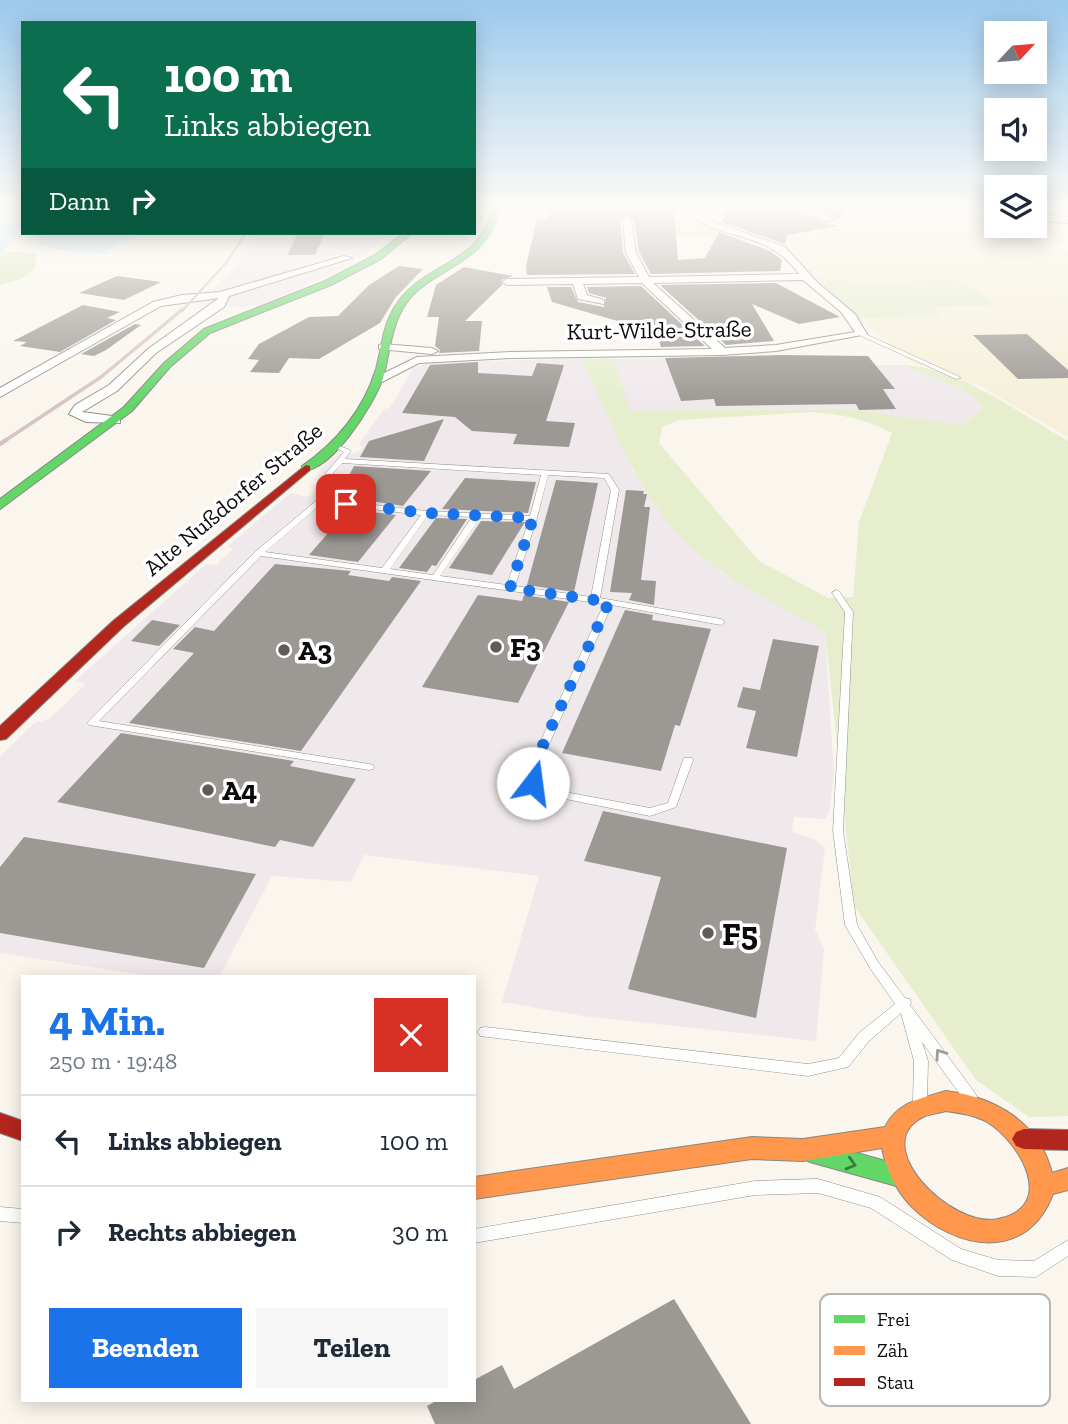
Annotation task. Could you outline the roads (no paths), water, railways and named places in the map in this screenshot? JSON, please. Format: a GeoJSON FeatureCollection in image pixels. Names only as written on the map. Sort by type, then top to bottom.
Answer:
{"type":"FeatureCollection","features":[{"type":"Feature","properties":{"kind":"street"},"geometry":{"type":"LineString","coordinates":[[0,393],[169,300],[221,295],[298,272]]}},
{"type":"Feature","properties":{"kind":"street"},"geometry":{"type":"LineString","coordinates":[[0,505],[114,420],[144,394],[187,346],[206,331],[346,272]]}},
{"type":"Feature","properties":{"kind":"street","name":"Alte Nußdorfer Straße"},"geometry":{"type":"LineString","coordinates":[[0,735],[138,607],[260,503],[339,453],[379,379],[390,324],[403,301],[441,272]]}},
{"type":"Feature","properties":{"kind":"street"},"geometry":{"type":"LineString","coordinates":[[641,272],[646,281],[722,352]]}},
{"type":"Feature","properties":{"kind":"street"},"geometry":{"type":"LineString","coordinates":[[803,272],[858,323],[861,334]]}},
{"type":"Feature","properties":{"kind":"street"},"geometry":{"type":"LineString","coordinates":[[507,282],[806,277]]}},
{"type":"Feature","properties":{"kind":"street"},"geometry":{"type":"LineString","coordinates":[[577,281],[582,297],[600,302]]}},
{"type":"Feature","properties":{"kind":"street"},"geometry":{"type":"LineString","coordinates":[[114,420],[86,418],[75,414],[79,408],[113,388],[152,351],[220,305],[225,297],[221,295]]}},
{"type":"Feature","properties":{"kind":"street","name":"Kurt-Wilde-Straße"},"geometry":{"type":"LineString","coordinates":[[383,351],[478,355],[722,352],[840,339],[861,334]]}},
{"type":"Feature","properties":{"kind":"street","name":"Kurt-Wilde-Straße"},"geometry":{"type":"LineString","coordinates":[[383,351],[417,360],[478,355]]}},
{"type":"Feature","properties":{"kind":"street","name":"Kurt-Wilde-Straße"},"geometry":{"type":"LineString","coordinates":[[379,379],[417,360]]}},
{"type":"Feature","properties":{"kind":"street"},"geometry":{"type":"LineString","coordinates":[[946,1101],[976,1106],[1002,1119],[1024,1139],[1038,1162],[1043,1186],[1034,1213],[1023,1223],[992,1232],[956,1226],[938,1217],[909,1191],[893,1156],[894,1136],[908,1114],[920,1106],[946,1101]]}},
{"type":"Feature","properties":{"kind":"street"},"geometry":{"type":"LineString","coordinates":[[0,1123],[21,1130]]}},
{"type":"Feature","properties":{"kind":"street"},"geometry":{"type":"LineString","coordinates":[[476,1188],[752,1148],[803,1150],[894,1136]]}},
{"type":"Feature","properties":{"kind":"street"},"geometry":{"type":"LineString","coordinates":[[1024,1139],[1068,1140]]}},
{"type":"Feature","properties":{"kind":"street"},"geometry":{"type":"LineString","coordinates":[[803,1150],[900,1176]]}},
{"type":"Feature","properties":{"kind":"street"},"geometry":{"type":"LineString","coordinates":[[1043,1186],[1068,1179]]}},
{"type":"Feature","properties":{"kind":"lane"},"geometry":{"type":"LineString","coordinates":[[861,334],[958,378]]}},
{"type":"Feature","properties":{"kind":"lane"},"geometry":{"type":"LineString","coordinates":[[369,767],[92,723],[259,553],[320,501],[339,453],[545,473],[606,476],[615,490],[595,600]]}},
{"type":"Feature","properties":{"kind":"lane"},"geometry":{"type":"LineString","coordinates":[[510,588],[545,473]]}},
{"type":"Feature","properties":{"kind":"lane"},"geometry":{"type":"LineString","coordinates":[[320,501],[426,513],[533,518]]}},
{"type":"Feature","properties":{"kind":"lane"},"geometry":{"type":"LineString","coordinates":[[384,571],[426,513]]}},
{"type":"Feature","properties":{"kind":"lane"},"geometry":{"type":"LineString","coordinates":[[435,578],[477,516]]}},
{"type":"Feature","properties":{"kind":"lane"},"geometry":{"type":"LineString","coordinates":[[259,553],[609,602],[721,622]]}},
{"type":"Feature","properties":{"kind":"lane"},"geometry":{"type":"LineString","coordinates":[[836,593],[849,612],[838,831],[851,925],[874,965],[905,1003],[976,1106]]}},
{"type":"Feature","properties":{"kind":"lane"},"geometry":{"type":"LineString","coordinates":[[609,602],[530,773],[533,783],[541,791],[650,812],[672,805],[688,760]]}},
{"type":"Feature","properties":{"kind":"lane"},"geometry":{"type":"LineString","coordinates":[[485,1032],[808,1070],[843,1063],[864,1037],[905,1003]]}},
{"type":"Feature","properties":{"kind":"lane"},"geometry":{"type":"LineString","coordinates":[[905,1003],[921,1061],[920,1106]]}},
{"type":"Feature","properties":{"kind":"lane"},"geometry":{"type":"LineString","coordinates":[[476,1236],[755,1188],[818,1186],[875,1202],[957,1255],[998,1268],[1036,1269],[1068,1247]]}},
{"type":"Feature","properties":{"kind":"lane"},"geometry":{"type":"LineString","coordinates":[[0,1214],[21,1216]]}},
{"type":"Feature","properties":{"kind":"railway"},"geometry":{"type":"LineString","coordinates":[[182,311],[217,272]]}},
{"type":"Feature","properties":{"kind":"railway"},"geometry":{"type":"LineString","coordinates":[[3,442],[101,377],[183,309]]}},
{"type":"Feature","properties":{"kind":"place","name":"F3"},"geometry":{"type":"Point","coordinates":[496,647]}},
{"type":"Feature","properties":{"kind":"place","name":"A3"},"geometry":{"type":"Point","coordinates":[284,650]}},
{"type":"Feature","properties":{"kind":"place","name":"A4"},"geometry":{"type":"Point","coordinates":[208,790]}},
{"type":"Feature","properties":{"kind":"place","name":"F5"},"geometry":{"type":"Point","coordinates":[708,933]}}]}
